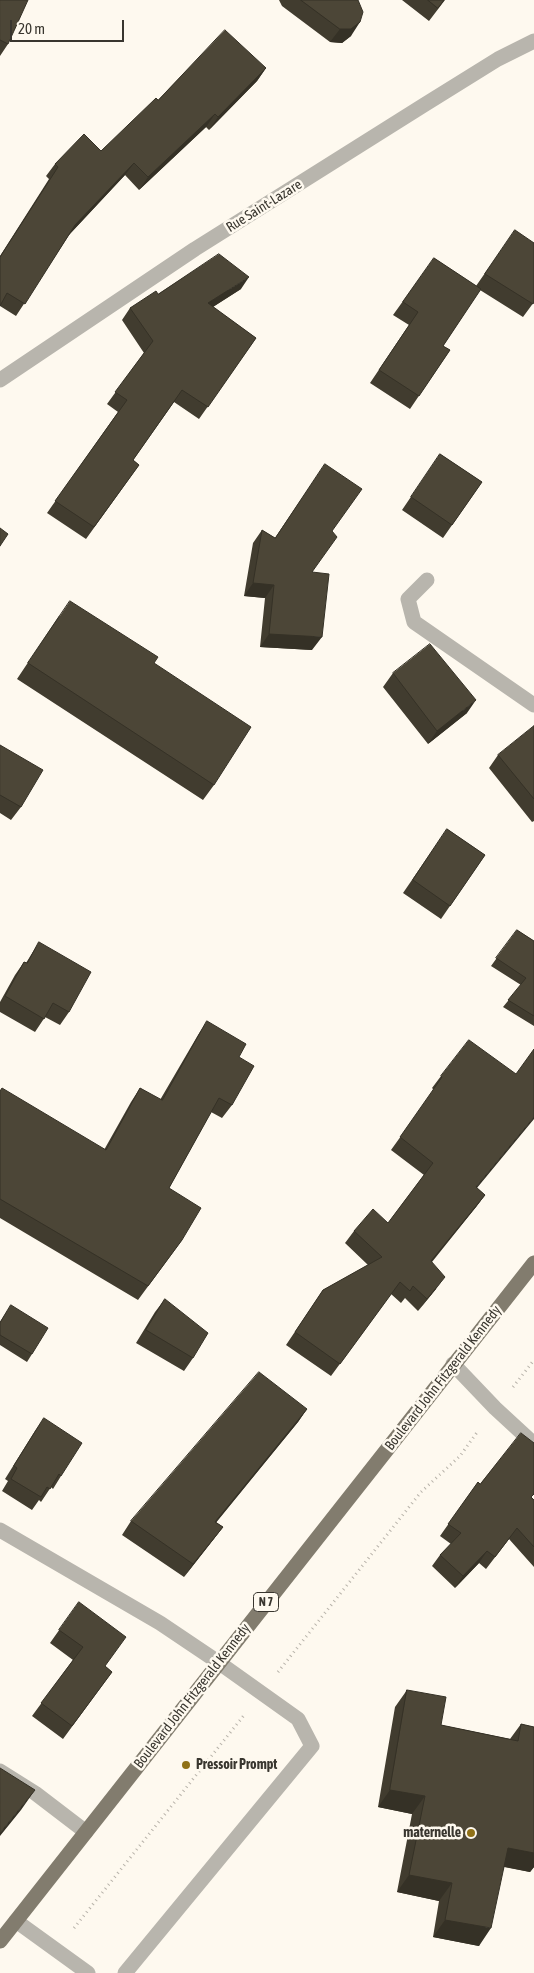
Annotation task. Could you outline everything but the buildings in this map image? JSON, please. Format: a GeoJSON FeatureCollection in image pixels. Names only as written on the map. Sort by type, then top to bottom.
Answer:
{"type":"FeatureCollection","features":[{"type":"Feature","properties":{"kind":"main road","name":"Boulevard John Fitzgerald Kennedy"},"geometry":{"type":"LineString","coordinates":[[0,1942],[218,1662],[534,1263]]}},
{"type":"Feature","properties":{"kind":"street","name":"Rue Saint-Lazare"},"geometry":{"type":"LineString","coordinates":[[0,380],[204,244],[457,85],[534,41]]}},
{"type":"Feature","properties":{"kind":"street"},"geometry":{"type":"LineString","coordinates":[[427,580],[408,599],[414,622],[534,705]]}},
{"type":"Feature","properties":{"kind":"street"},"geometry":{"type":"LineString","coordinates":[[453,1364],[495,1408],[534,1444]]}},
{"type":"Feature","properties":{"kind":"street"},"geometry":{"type":"LineString","coordinates":[[0,1530],[160,1622],[218,1662],[298,1719],[312,1746],[125,1973]]}},
{"type":"Feature","properties":{"kind":"street"},"geometry":{"type":"LineString","coordinates":[[0,1772],[35,1793],[86,1832]]}},
{"type":"Feature","properties":{"kind":"street"},"geometry":{"type":"LineString","coordinates":[[16,1921],[56,1952],[88,1973]]}},
{"type":"Feature","properties":{"kind":"path"},"geometry":{"type":"LineString","coordinates":[[56,1952],[421,1492],[460,1456],[495,1408],[534,1360]]}},
{"type":"Feature","properties":{"kind":"place","name":"Pressoir Prompt"},"geometry":{"type":"Point","coordinates":[186,1765]}},
{"type":"Feature","properties":{"kind":"place","name":"maternelle"},"geometry":{"type":"Point","coordinates":[471,1833]}}]}
